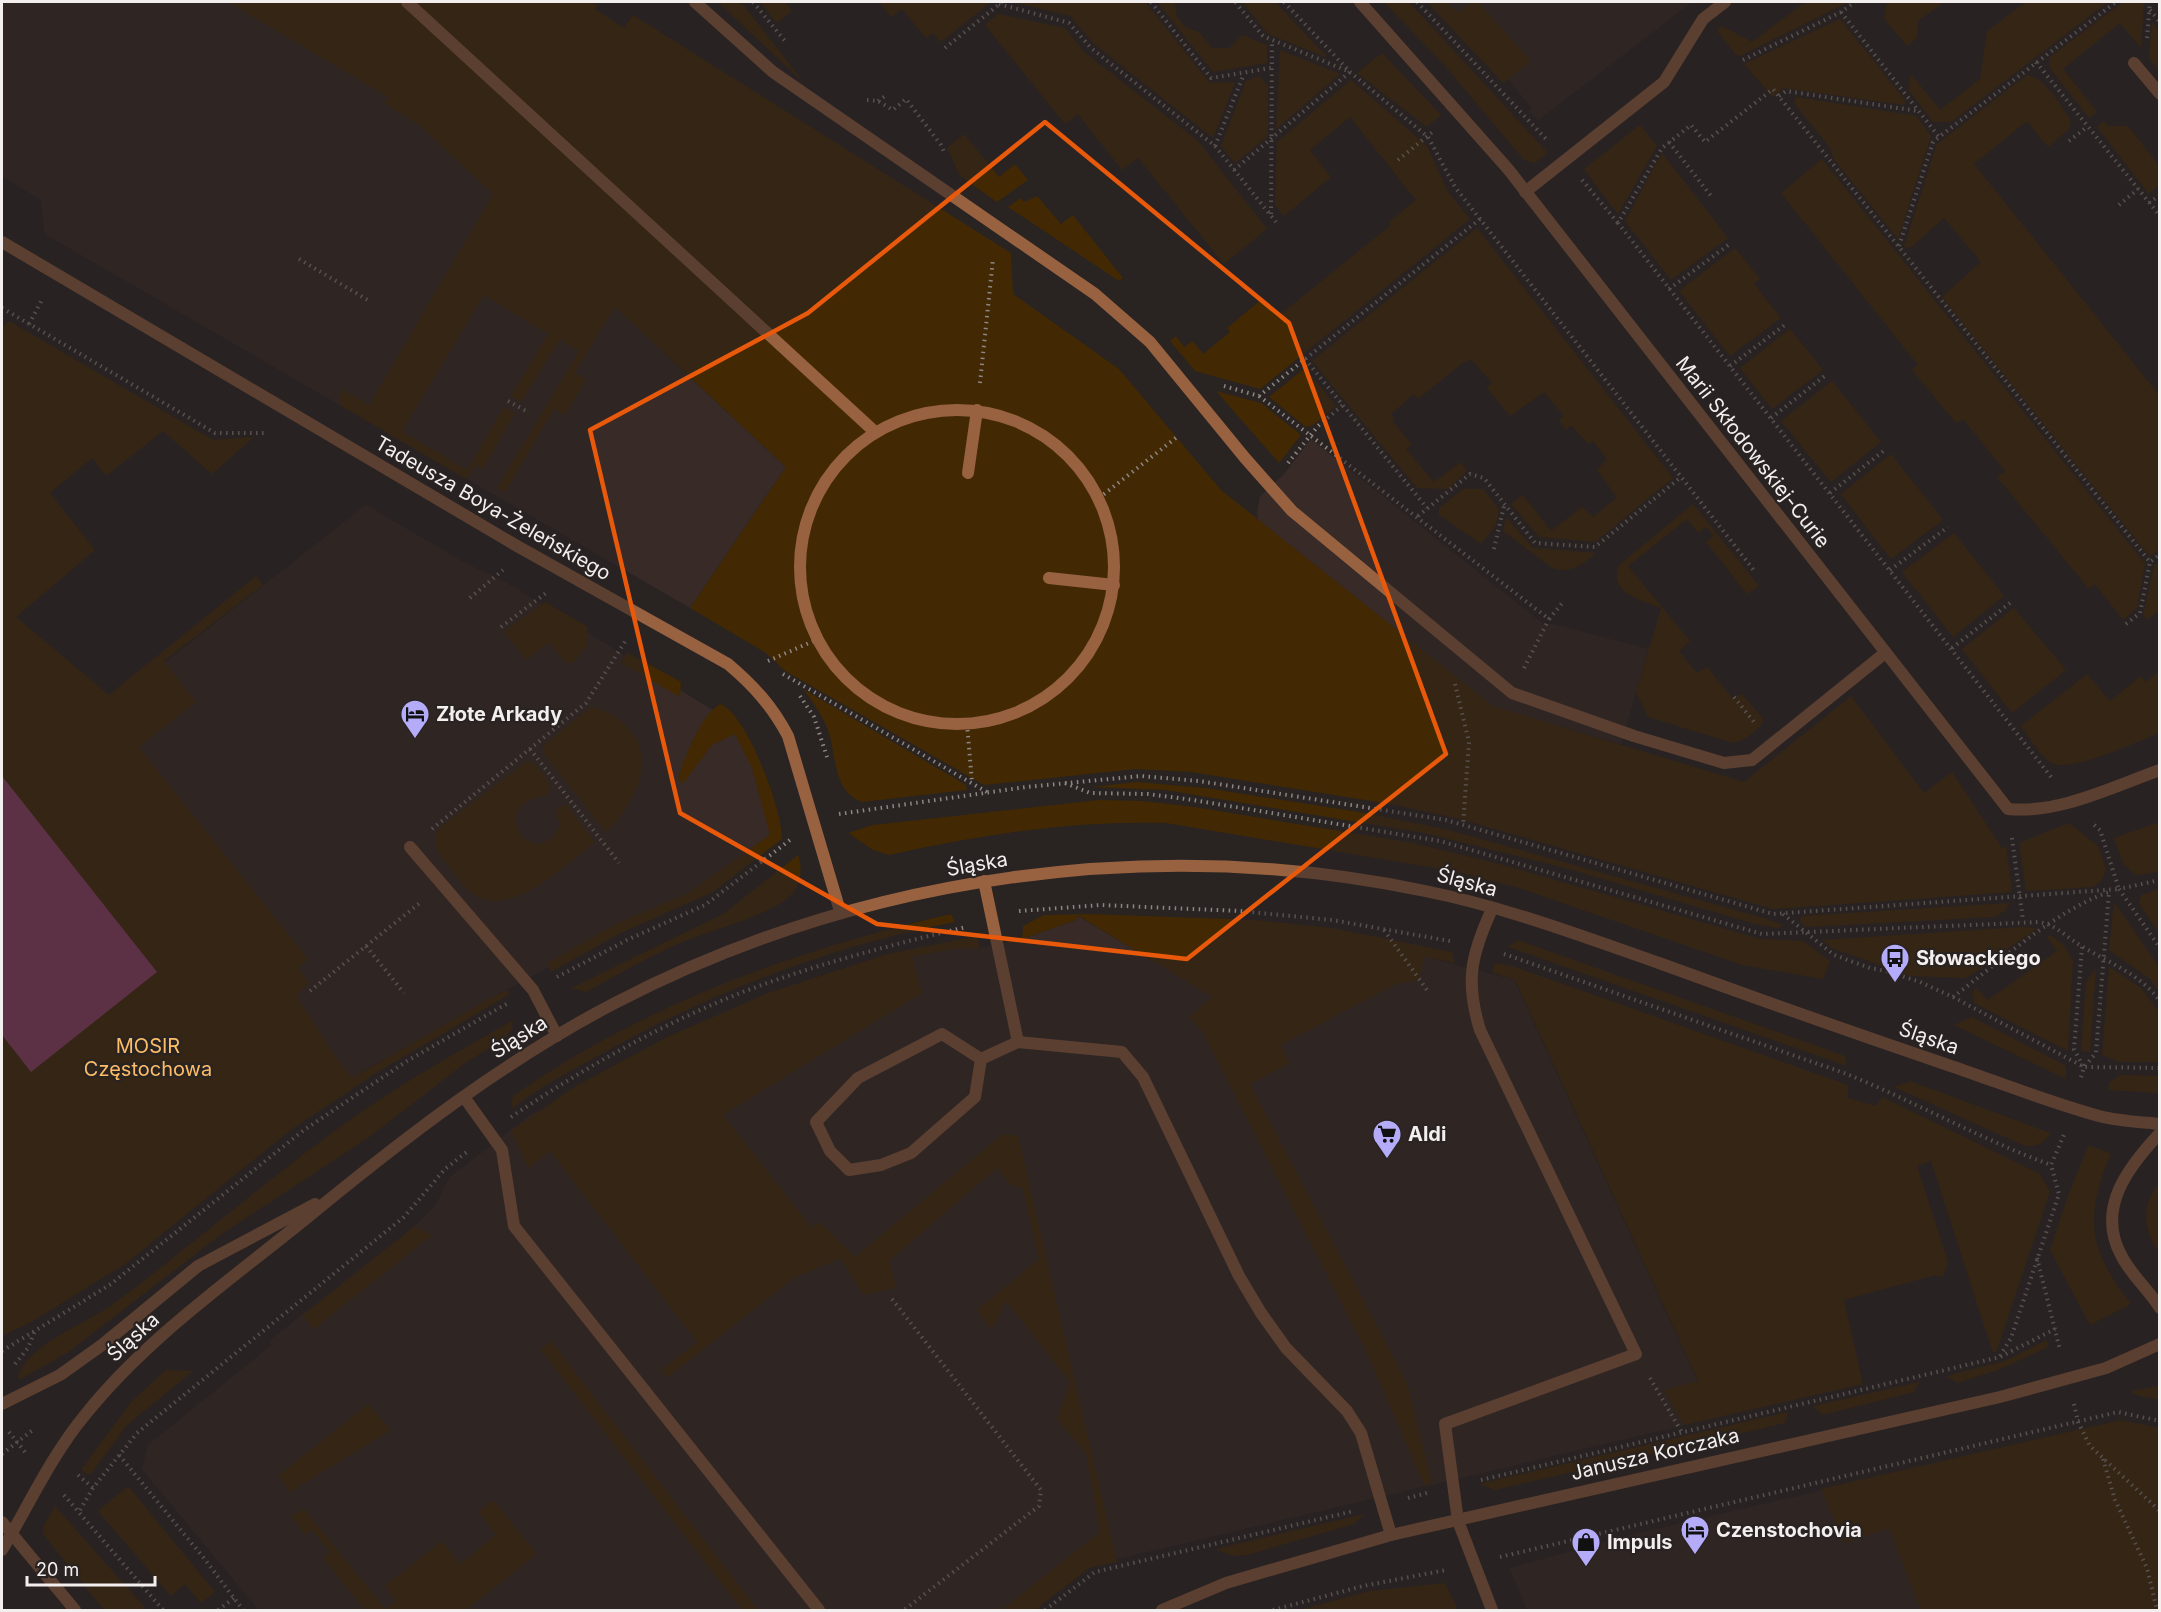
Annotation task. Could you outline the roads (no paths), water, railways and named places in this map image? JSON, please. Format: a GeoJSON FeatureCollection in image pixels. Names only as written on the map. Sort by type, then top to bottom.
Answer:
{"type":"FeatureCollection","features":[{"type":"Feature","properties":{"kind":"street"},"geometry":{"type":"LineString","coordinates":[[407,2],[875,432]]}},
{"type":"Feature","properties":{"kind":"street"},"geometry":{"type":"LineString","coordinates":[[695,2],[772,72],[1095,294],[1150,342],[1245,458],[1292,511],[1512,693],[1634,736],[1733,764],[1752,760],[1885,653]]}},
{"type":"Feature","properties":{"kind":"street","name":"Marii Skłodowskiej-Curie"},"geometry":{"type":"LineString","coordinates":[[1360,2],[1458,111],[1525,192],[2008,809],[2032,812],[2160,770]]}},
{"type":"Feature","properties":{"kind":"street"},"geometry":{"type":"LineString","coordinates":[[1525,192],[1664,82],[1703,19],[1725,2]]}},
{"type":"Feature","properties":{"kind":"street"},"geometry":{"type":"LineString","coordinates":[[2134,63],[2160,94]]}},
{"type":"Feature","properties":{"kind":"street","name":"Tadeusza Boya-Żeleńskiego"},"geometry":{"type":"LineString","coordinates":[[2,242],[517,546],[728,664],[756,688],[775,711],[788,736],[840,911]]}},
{"type":"Feature","properties":{"kind":"street"},"geometry":{"type":"LineString","coordinates":[[950,409],[977,410],[1011,418],[1056,444],[1081,468],[1099,498],[1114,549],[1114,585],[1111,603],[1099,637],[1090,653],[1066,682],[1020,712],[994,720],[948,724],[911,718],[876,702],[846,678],[818,639],[807,614],[800,576],[802,538],[822,485],[833,469],[852,449],[875,432],[899,420],[924,413],[950,409]]}},
{"type":"Feature","properties":{"kind":"street"},"geometry":{"type":"LineString","coordinates":[[968,473],[977,410]]}},
{"type":"Feature","properties":{"kind":"street"},"geometry":{"type":"LineString","coordinates":[[1049,578],[1114,585]]}},
{"type":"Feature","properties":{"kind":"street"},"geometry":{"type":"LineString","coordinates":[[410,847],[533,990],[557,1036]]}},
{"type":"Feature","properties":{"kind":"street","name":"Śląska"},"geometry":{"type":"LineString","coordinates":[[2,1550],[33,1492],[82,1418],[121,1373],[339,1191],[464,1097],[557,1036],[612,1004],[681,971],[840,911],[984,881],[1099,868],[1194,865],[1312,872],[1427,891],[1547,923],[1880,1042],[2103,1117],[2160,1124]]}},
{"type":"Feature","properties":{"kind":"street"},"geometry":{"type":"LineString","coordinates":[[984,881],[1018,1042]]}},
{"type":"Feature","properties":{"kind":"street"},"geometry":{"type":"LineString","coordinates":[[1492,909],[1476,945],[1472,978],[1472,1003],[1480,1030],[1636,1354],[1445,1424],[1458,1521],[1492,1611]]}},
{"type":"Feature","properties":{"kind":"street"},"geometry":{"type":"LineString","coordinates":[[942,1034],[981,1059],[975,1097],[911,1153],[881,1164],[849,1170],[830,1151],[816,1122],[858,1078],[942,1034]]}},
{"type":"Feature","properties":{"kind":"street"},"geometry":{"type":"LineString","coordinates":[[981,1059],[1018,1042],[1122,1052],[1129,1060],[1143,1077],[1239,1276],[1261,1313],[1286,1348],[1347,1411],[1361,1433],[1391,1535]]}},
{"type":"Feature","properties":{"kind":"street"},"geometry":{"type":"LineString","coordinates":[[464,1097],[502,1150],[514,1226],[819,1611]]}},
{"type":"Feature","properties":{"kind":"street"},"geometry":{"type":"LineString","coordinates":[[2160,1133],[2136,1158],[2123,1179],[2111,1212],[2112,1226],[2120,1254],[2160,1308]]}},
{"type":"Feature","properties":{"kind":"street"},"geometry":{"type":"LineString","coordinates":[[2,1404],[60,1375],[102,1345],[198,1266],[339,1191]]}},
{"type":"Feature","properties":{"kind":"street","name":"Janusza Korczaka"},"geometry":{"type":"LineString","coordinates":[[1162,1611],[1226,1583],[1391,1535],[2000,1397],[2106,1368],[2160,1344]]}},
{"type":"Feature","properties":{"kind":"street"},"geometry":{"type":"LineString","coordinates":[[2,1522],[75,1611]]}},
{"type":"Feature","properties":{"kind":"place","name":"Złote Arkady"},"geometry":{"type":"Point","coordinates":[415,740]}},
{"type":"Feature","properties":{"kind":"place","name":"Słowackiego"},"geometry":{"type":"Point","coordinates":[1895,984]}},
{"type":"Feature","properties":{"kind":"place","name":"Aldi"},"geometry":{"type":"Point","coordinates":[1387,1160]}},
{"type":"Feature","properties":{"kind":"place","name":"Czenstochovia"},"geometry":{"type":"Point","coordinates":[1695,1556]}},
{"type":"Feature","properties":{"kind":"place","name":"Impuls"},"geometry":{"type":"Point","coordinates":[1586,1568]}},
{"type":"Feature","properties":{"kind":"park label","name":"MOSIR Częstochowa"},"geometry":{"type":"Point","coordinates":[148,1058]}}]}
